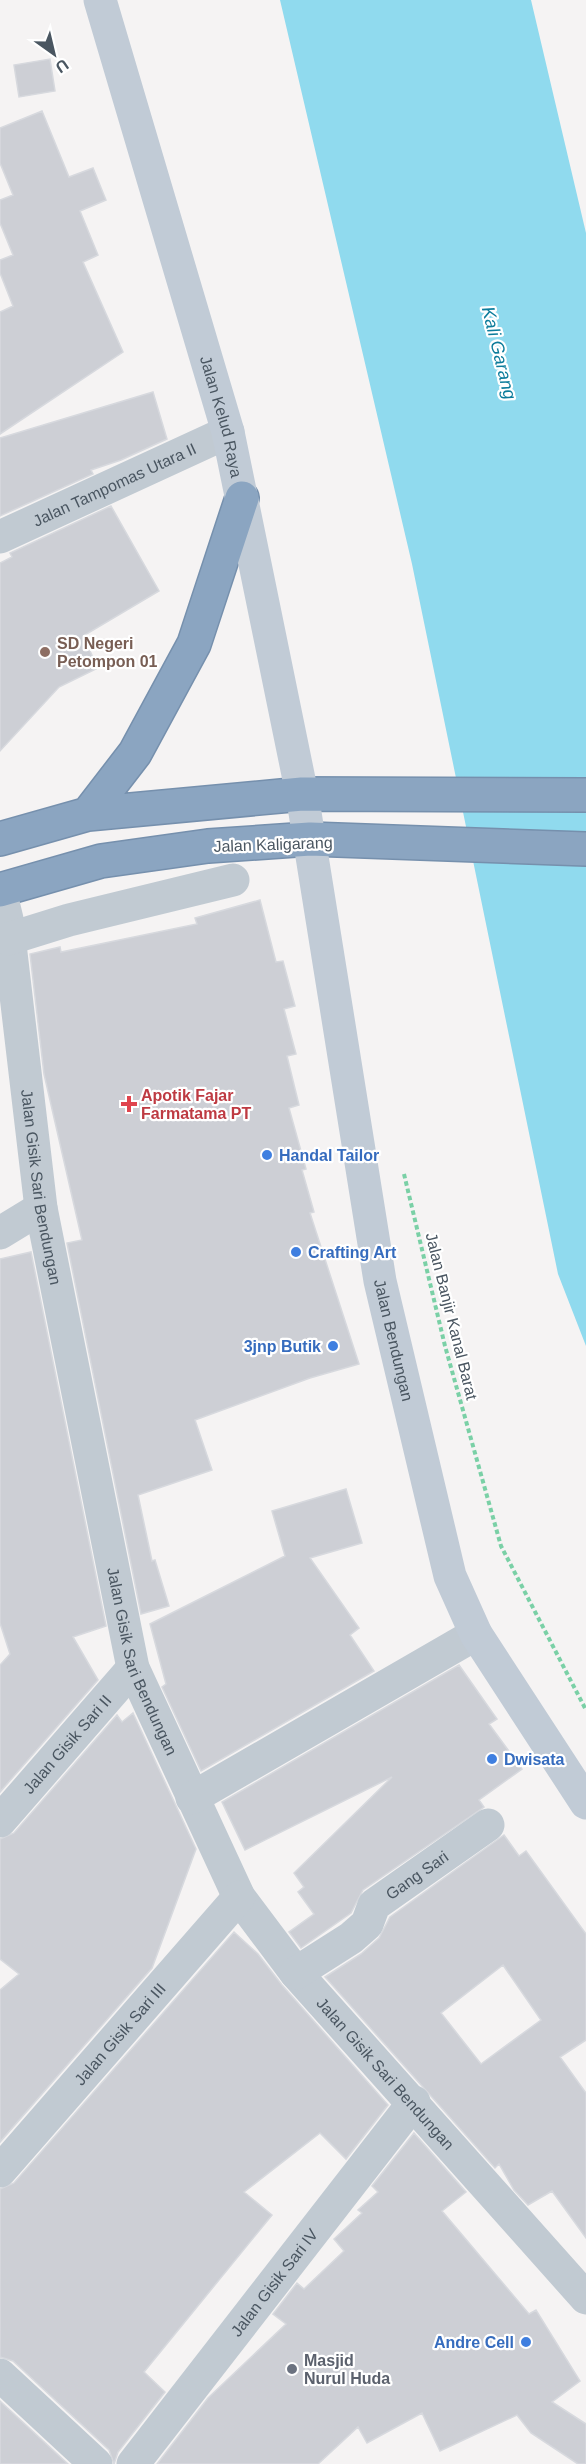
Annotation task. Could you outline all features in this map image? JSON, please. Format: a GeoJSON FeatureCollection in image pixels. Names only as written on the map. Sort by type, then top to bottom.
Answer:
{"type":"FeatureCollection","features":[{"type":"Feature","properties":{"kind":"highway"},"geometry":{"type":"LineString","coordinates":[[88,814],[135,753],[194,644],[242,498]]}},
{"type":"Feature","properties":{"kind":"highway"},"geometry":{"type":"LineString","coordinates":[[0,839],[88,814],[302,794],[586,795]]}},
{"type":"Feature","properties":{"kind":"highway","name":"Jalan Kaligarang"},"geometry":{"type":"LineString","coordinates":[[0,890],[101,861],[208,846],[310,839],[586,849]]}},
{"type":"Feature","properties":{"kind":"street","name":"Jalan Kelud Raya"},"geometry":{"type":"LineString","coordinates":[[100,0],[228,432],[310,839]]}},
{"type":"Feature","properties":{"kind":"street","name":"Jalan Tampomas Utara II"},"geometry":{"type":"LineString","coordinates":[[0,537],[228,432]]}},
{"type":"Feature","properties":{"kind":"street","name":"Jalan Bendungan"},"geometry":{"type":"LineString","coordinates":[[310,839],[380,1281],[450,1576],[476,1634],[586,1803]]}},
{"type":"Feature","properties":{"kind":"street"},"geometry":{"type":"LineString","coordinates":[[8,939],[69,920],[233,880]]}},
{"type":"Feature","properties":{"kind":"street","name":"Jalan Gisik Sari Bendungan"},"geometry":{"type":"LineString","coordinates":[[0,890],[41,1208],[133,1668],[239,1897],[296,1973],[414,2102],[586,2298]]}},
{"type":"Feature","properties":{"kind":"street"},"geometry":{"type":"LineString","coordinates":[[0,1233],[41,1208]]}},
{"type":"Feature","properties":{"kind":"street"},"geometry":{"type":"LineString","coordinates":[[192,1798],[476,1634]]}},
{"type":"Feature","properties":{"kind":"street","name":"Jalan Gisik Sari II"},"geometry":{"type":"LineString","coordinates":[[0,1821],[133,1668]]}},
{"type":"Feature","properties":{"kind":"street","name":"Gang Sari"},"geometry":{"type":"LineString","coordinates":[[296,1973],[359,1931],[367,1924],[374,1905],[488,1825]]}},
{"type":"Feature","properties":{"kind":"street","name":"Jalan Gisik Sari III"},"geometry":{"type":"LineString","coordinates":[[0,2171],[239,1897]]}},
{"type":"Feature","properties":{"kind":"street","name":"Jalan Gisik Sari IV"},"geometry":{"type":"LineString","coordinates":[[133,2464],[414,2102]]}},
{"type":"Feature","properties":{"kind":"street"},"geometry":{"type":"LineString","coordinates":[[0,2375],[96,2464]]}},
{"type":"Feature","properties":{"kind":"path","name":"Jalan Banjir Kanal Barat"},"geometry":{"type":"LineString","coordinates":[[402,1168],[445,1346],[501,1546],[586,1710]]}},
{"type":"Feature","properties":{"kind":"water","name":"Kali Garang"},"geometry":{"type":"Polygon","coordinates":[[[280,0],[531,0],[586,233],[586,1346],[558,1274],[412,564],[280,0]]]}},
{"type":"Feature","properties":{"kind":"building"},"geometry":{"type":"Polygon","coordinates":[[[50,59],[55,91],[19,97],[14,65],[50,59]]]}},
{"type":"Feature","properties":{"kind":"building"},"geometry":{"type":"Polygon","coordinates":[[[42,111],[69,177],[93,168],[106,200],[80,211],[98,255],[83,262],[123,352],[0,434],[0,312],[13,306],[0,273],[0,260],[13,255],[0,223],[0,200],[13,195],[0,163],[0,128],[42,111]]]}},
{"type":"Feature","properties":{"kind":"building"},"geometry":{"type":"Polygon","coordinates":[[[153,392],[167,439],[121,460],[91,470],[93,474],[0,516],[0,438],[153,392]]]}},
{"type":"Feature","properties":{"kind":"building","name":"SD Negeri Petompon 01"},"geometry":{"type":"Polygon","coordinates":[[[111,506],[159,591],[83,636],[98,668],[59,687],[0,751],[0,563],[12,557],[10,553],[111,506]]]}},
{"type":"Feature","properties":{"kind":"building"},"geometry":{"type":"Polygon","coordinates":[[[260,900],[276,962],[283,961],[295,1006],[284,1009],[296,1054],[287,1056],[299,1105],[289,1108],[306,1169],[302,1170],[314,1212],[310,1213],[359,1364],[310,1378],[195,1420],[212,1470],[138,1495],[152,1561],[155,1560],[169,1606],[141,1614],[67,1243],[82,1240],[44,1074],[30,954],[60,947],[61,952],[197,924],[195,918],[260,900]]]}},
{"type":"Feature","properties":{"kind":"building"},"geometry":{"type":"Polygon","coordinates":[[[31,1252],[106,1626],[73,1637],[98,1680],[0,1792],[0,1665],[10,1654],[0,1623],[0,1259],[31,1252]]]}},
{"type":"Feature","properties":{"kind":"building"},"geometry":{"type":"Polygon","coordinates":[[[346,1489],[362,1543],[310,1558],[359,1628],[350,1635],[374,1671],[201,1771],[162,1687],[166,1684],[150,1624],[285,1556],[272,1511],[346,1489]]]}},
{"type":"Feature","properties":{"kind":"building"},"geometry":{"type":"Polygon","coordinates":[[[459,1665],[497,1719],[489,1724],[522,1769],[479,1800],[484,1807],[363,1890],[351,1913],[301,1948],[289,1932],[314,1914],[298,1892],[304,1887],[294,1873],[392,1777],[245,1850],[222,1802],[459,1665]]]}},
{"type":"Feature","properties":{"kind":"building"},"geometry":{"type":"Polygon","coordinates":[[[133,1713],[196,1849],[152,1968],[0,2142],[0,1990],[19,1974],[0,1959],[0,1839],[14,1833],[117,1715],[122,1722],[133,1713]]]}},
{"type":"Feature","properties":{"kind":"building"},"geometry":{"type":"Polygon","coordinates":[[[504,1835],[519,1856],[526,1851],[586,1934],[586,2040],[560,2057],[586,2093],[586,2238],[552,2191],[528,2205],[514,2190],[499,2164],[495,2168],[325,1977],[361,1954],[379,1938],[390,1917],[504,1835]],[[503,1965],[441,2013],[481,2064],[541,2020],[503,1965]]]}},
{"type":"Feature","properties":{"kind":"building"},"geometry":{"type":"Polygon","coordinates":[[[234,1932],[258,1954],[282,1985],[388,2105],[346,2159],[320,2133],[244,2192],[272,2215],[144,2372],[165,2392],[118,2452],[114,2464],[109,2450],[13,2361],[0,2357],[0,2189],[14,2183],[234,1932]]]}},
{"type":"Feature","properties":{"kind":"building"},"geometry":{"type":"Polygon","coordinates":[[[414,2133],[466,2192],[442,2211],[529,2314],[536,2310],[580,2381],[552,2402],[586,2424],[586,2464],[578,2464],[531,2433],[517,2415],[440,2451],[422,2413],[367,2443],[358,2427],[318,2464],[157,2464],[208,2398],[286,2324],[273,2314],[297,2283],[304,2289],[344,2251],[334,2239],[362,2213],[358,2210],[378,2192],[372,2186],[414,2133]]]}},
{"type":"Feature","properties":{"kind":"building"},"geometry":{"type":"Polygon","coordinates":[[[0,2401],[68,2464],[0,2464],[0,2401]]]}},
{"type":"Feature","properties":{"kind":"place","name":"SD Negeri Petompon 01"},"geometry":{"type":"Point","coordinates":[45,652]}},
{"type":"Feature","properties":{"kind":"place","name":"Apotik Fajar Farmatama PT"},"geometry":{"type":"Point","coordinates":[129,1104]}},
{"type":"Feature","properties":{"kind":"place","name":"Handal Tailor"},"geometry":{"type":"Point","coordinates":[267,1155]}},
{"type":"Feature","properties":{"kind":"place","name":"Crafting Art"},"geometry":{"type":"Point","coordinates":[296,1252]}},
{"type":"Feature","properties":{"kind":"place","name":"3jnp Butik"},"geometry":{"type":"Point","coordinates":[333,1346]}},
{"type":"Feature","properties":{"kind":"place","name":"Dwisata"},"geometry":{"type":"Point","coordinates":[492,1759]}},
{"type":"Feature","properties":{"kind":"place","name":"Andre Cell"},"geometry":{"type":"Point","coordinates":[526,2342]}},
{"type":"Feature","properties":{"kind":"place","name":"Masjid Nurul Huda"},"geometry":{"type":"Point","coordinates":[292,2369]}}]}
